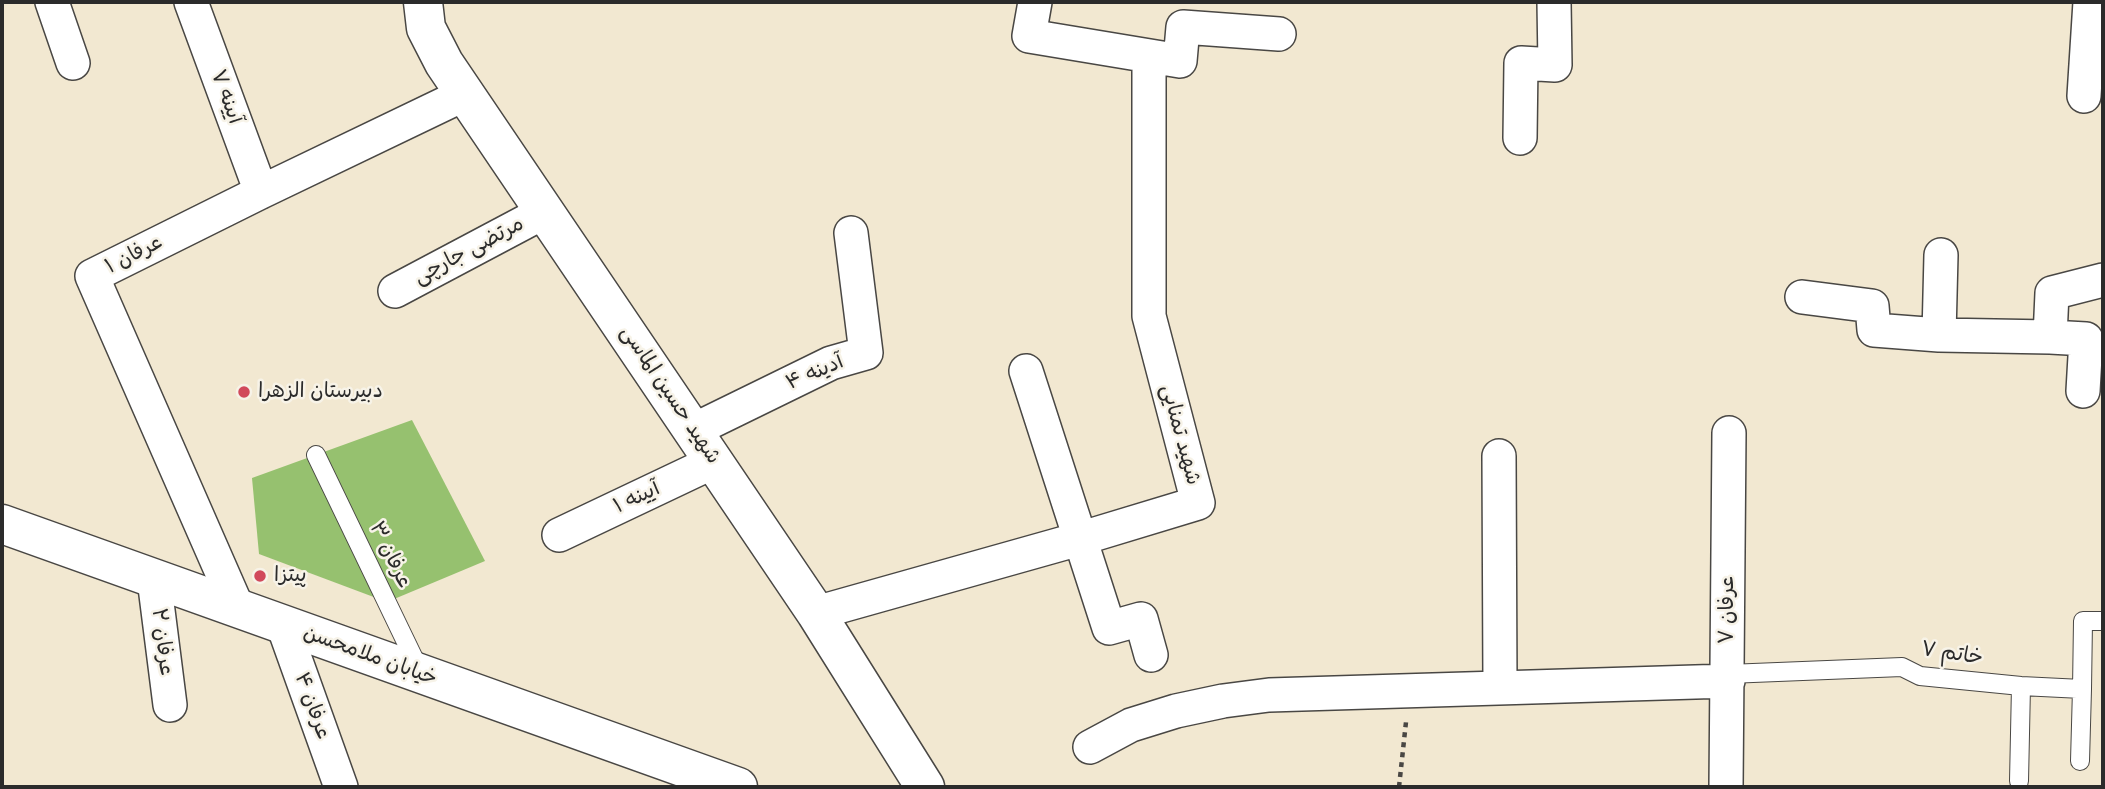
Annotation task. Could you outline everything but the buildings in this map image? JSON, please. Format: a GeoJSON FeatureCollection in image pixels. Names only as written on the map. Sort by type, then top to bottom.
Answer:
{"type":"FeatureCollection","features":[{"type":"Feature","properties":{"kind":"street"},"geometry":{"type":"LineString","coordinates":[[52,2],[73,63]]}},
{"type":"Feature","properties":{"kind":"street","name":"آیینه ۷"},"geometry":{"type":"LineString","coordinates":[[191,2],[261,192]]}},
{"type":"Feature","properties":{"kind":"street","name":"شهید حسین الماسی"},"geometry":{"type":"LineString","coordinates":[[423,2],[426,28],[433,44],[816,612],[925,787]]}},
{"type":"Feature","properties":{"kind":"street"},"geometry":{"type":"LineString","coordinates":[[1035,2],[1029,36],[1180,61],[1183,27],[1279,34]]}},
{"type":"Feature","properties":{"kind":"street"},"geometry":{"type":"LineString","coordinates":[[1520,138],[1521,63],[1555,65],[1554,2]]}},
{"type":"Feature","properties":{"kind":"street"},"geometry":{"type":"LineString","coordinates":[[2084,96],[2090,2]]}},
{"type":"Feature","properties":{"kind":"street","name":"شهید تمنایی"},"geometry":{"type":"LineString","coordinates":[[816,612],[1079,540],[1198,503],[1149,316],[1149,56]]}},
{"type":"Feature","properties":{"kind":"street","name":"عرفان ۱"},"geometry":{"type":"LineString","coordinates":[[238,609],[92,276],[465,94]]}},
{"type":"Feature","properties":{"kind":"street","name":"مرتضی جارچی"},"geometry":{"type":"LineString","coordinates":[[395,291],[544,212]]}},
{"type":"Feature","properties":{"kind":"street","name":"آدینه ۴"},"geometry":{"type":"LineString","coordinates":[[705,445],[831,363],[866,353],[851,233]]}},
{"type":"Feature","properties":{"kind":"street"},"geometry":{"type":"LineString","coordinates":[[1939,335],[1941,255]]}},
{"type":"Feature","properties":{"kind":"street"},"geometry":{"type":"LineString","coordinates":[[2050,337],[2052,293],[2103,280]]}},
{"type":"Feature","properties":{"kind":"street"},"geometry":{"type":"LineString","coordinates":[[1802,297],[1872,306],[1874,330],[1939,335],[2086,339],[2083,391]]}},
{"type":"Feature","properties":{"kind":"street"},"geometry":{"type":"LineString","coordinates":[[1026,371],[1109,628],[1141,619],[1151,655]]}},
{"type":"Feature","properties":{"kind":"street","name":"عرفان ۷"},"geometry":{"type":"LineString","coordinates":[[1726,787],[1729,433]]}},
{"type":"Feature","properties":{"kind":"street","name":"آیینه ۱"},"geometry":{"type":"LineString","coordinates":[[559,535],[705,445]]}},
{"type":"Feature","properties":{"kind":"street"},"geometry":{"type":"LineString","coordinates":[[1499,456],[1500,687]]}},
{"type":"Feature","properties":{"kind":"street","name":"خیابان ملامحسن"},"geometry":{"type":"LineString","coordinates":[[2,524],[738,787]]}},
{"type":"Feature","properties":{"kind":"street","name":"عرفان ۲"},"geometry":{"type":"LineString","coordinates":[[154,579],[170,705]]}},
{"type":"Feature","properties":{"kind":"street","name":"عرفان ۴"},"geometry":{"type":"LineString","coordinates":[[283,625],[341,787]]}},
{"type":"Feature","properties":{"kind":"street"},"geometry":{"type":"LineString","coordinates":[[1090,747],[1131,725],[1176,711],[1269,695],[1728,678]]}},
{"type":"Feature","properties":{"kind":"lane","name":"عرفان ۳"},"geometry":{"type":"LineString","coordinates":[[316,455],[422,675]]}},
{"type":"Feature","properties":{"kind":"lane"},"geometry":{"type":"LineString","coordinates":[[2080,761],[2083,621],[2103,621]]}},
{"type":"Feature","properties":{"kind":"lane","name":"خاتم ۷"},"geometry":{"type":"LineString","coordinates":[[1728,678],[1902,667],[1920,676],[2082,690]]}},
{"type":"Feature","properties":{"kind":"lane"},"geometry":{"type":"LineString","coordinates":[[2019,780],[2021,686]]}},
{"type":"Feature","properties":{"kind":"path"},"geometry":{"type":"LineString","coordinates":[[1399,787],[1410,690]]}},
{"type":"Feature","properties":{"kind":"green space"},"geometry":{"type":"Polygon","coordinates":[[[412,420],[485,561],[387,602],[259,554],[252,478],[412,420]]]}},
{"type":"Feature","properties":{"kind":"place","name":"دبیرستان الزهرا"},"geometry":{"type":"Point","coordinates":[244,392]}},
{"type":"Feature","properties":{"kind":"place","name":"پیتزا"},"geometry":{"type":"Point","coordinates":[260,576]}}]}
